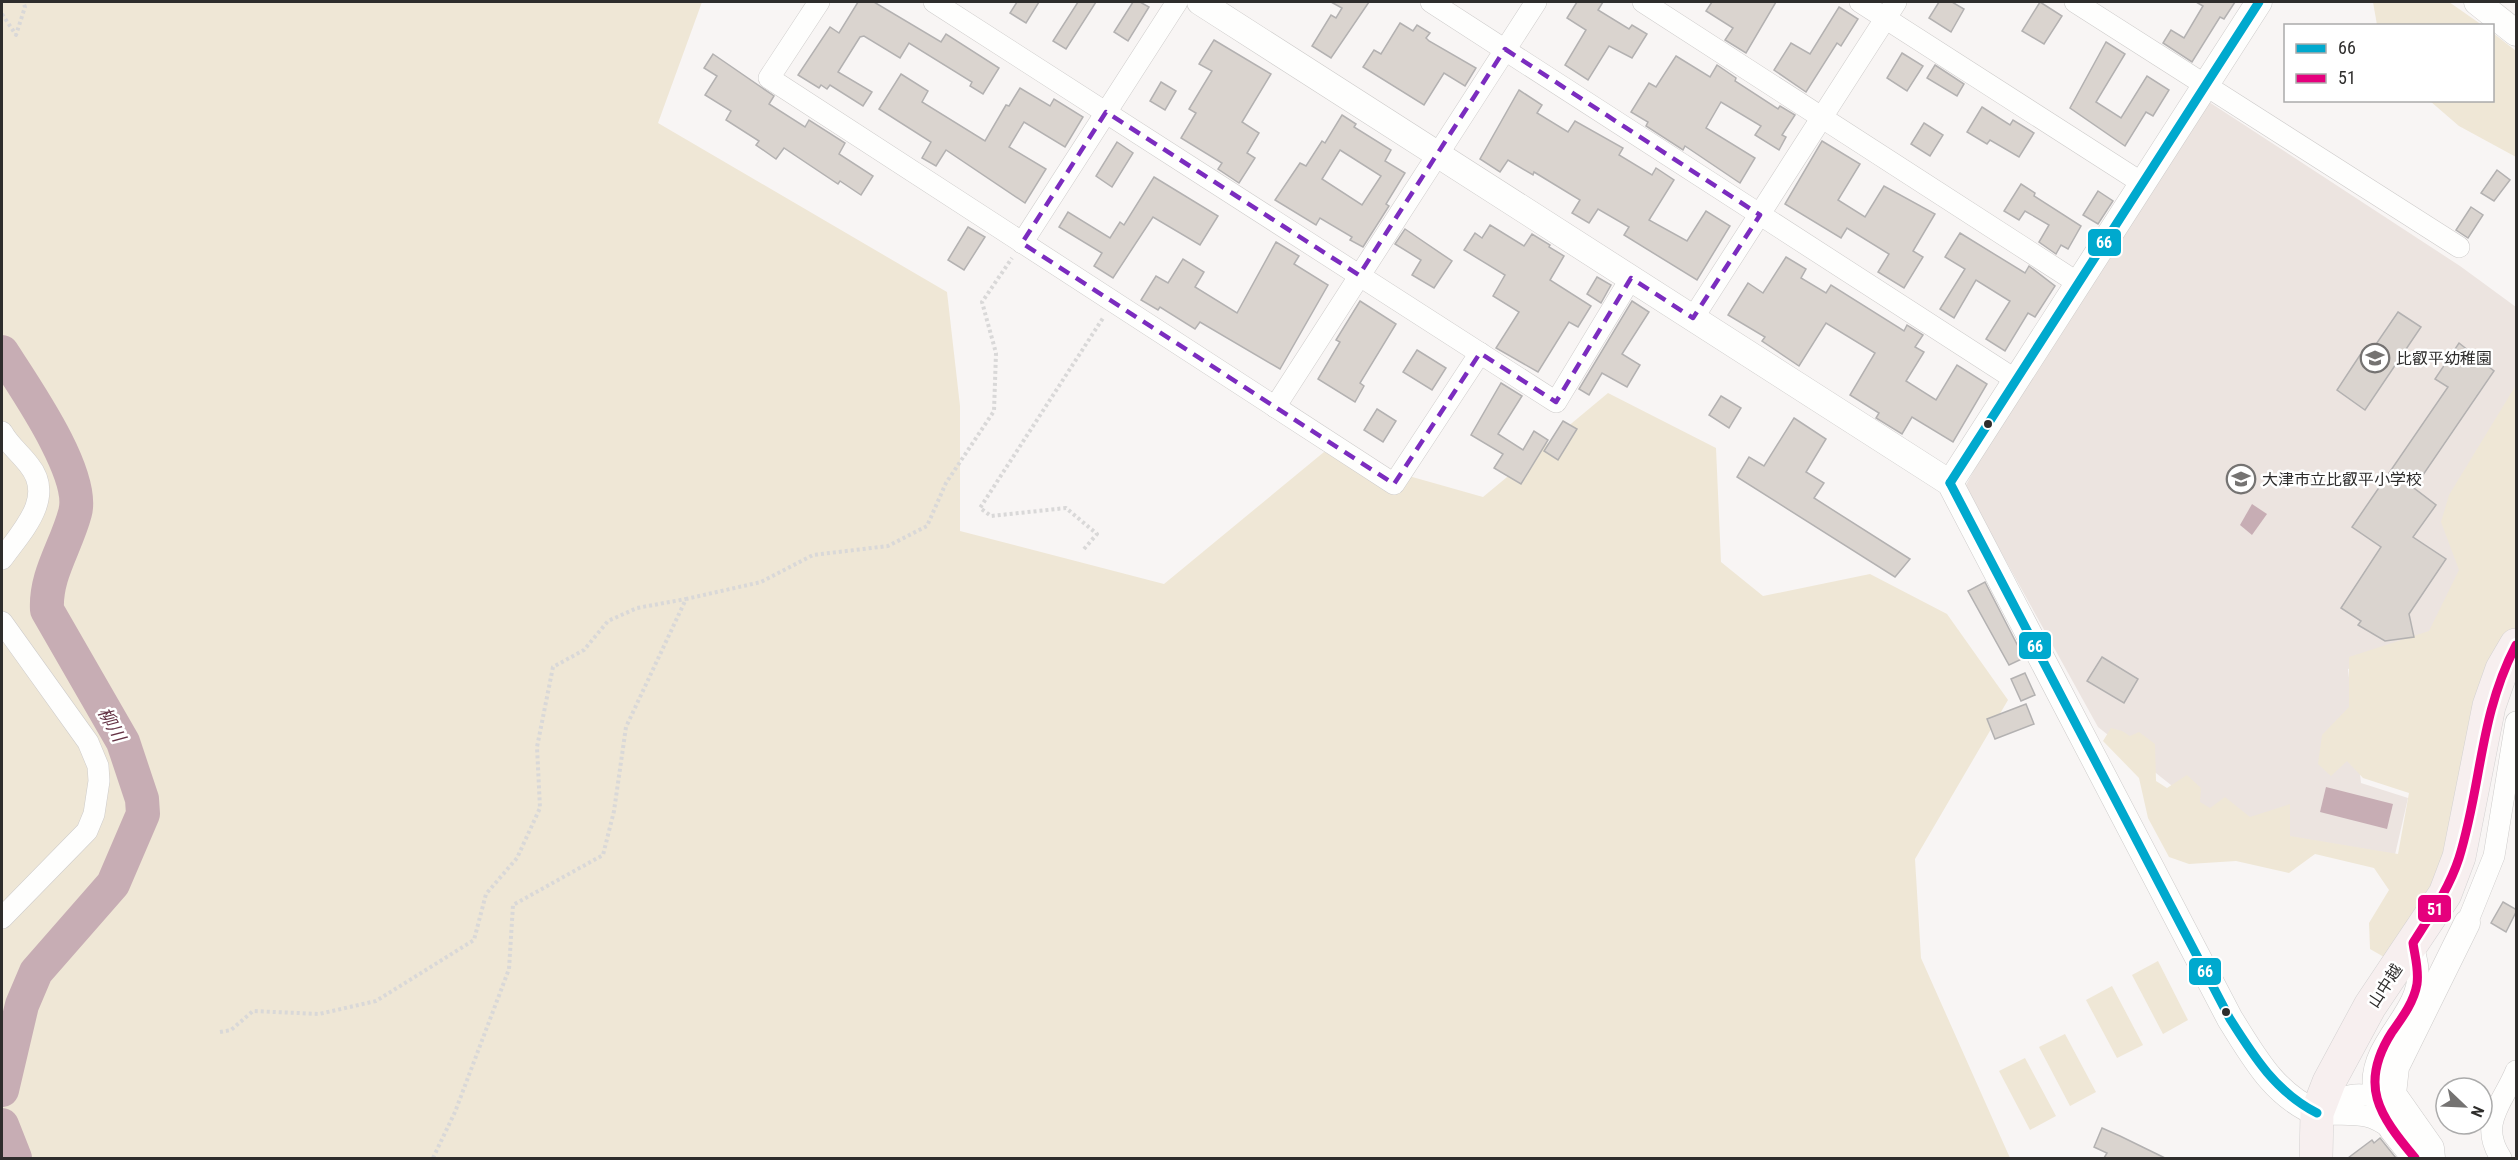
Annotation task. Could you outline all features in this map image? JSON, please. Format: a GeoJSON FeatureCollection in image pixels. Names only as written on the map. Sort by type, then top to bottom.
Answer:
{"type":"FeatureCollection","features":[{"type":"Feature","properties":{"kind":"main road","name":"山中越"},"geometry":{"type":"LineString","coordinates":[[2316,1158],[2317,1113],[2329,1082],[2349,1044],[2445,894],[2459,858],[2489,706],[2502,669],[2517,645]]}},
{"type":"Feature","properties":{"kind":"street"},"geometry":{"type":"LineString","coordinates":[[819,2],[769,78],[1394,484],[1480,353]]}},
{"type":"Feature","properties":{"kind":"street"},"geometry":{"type":"LineString","coordinates":[[934,2],[1556,402],[1631,278]]}},
{"type":"Feature","properties":{"kind":"street"},"geometry":{"type":"LineString","coordinates":[[1022,243],[1177,2]]}},
{"type":"Feature","properties":{"kind":"street"},"geometry":{"type":"LineString","coordinates":[[1200,2],[1950,483],[2230,1019],[2266,1075],[2282,1093],[2299,1106],[2317,1113],[2364,1114],[2399,1123]]}},
{"type":"Feature","properties":{"kind":"street"},"geometry":{"type":"LineString","coordinates":[[1431,2],[2016,380]]}},
{"type":"Feature","properties":{"kind":"street"},"geometry":{"type":"LineString","coordinates":[[1275,407],[1536,2]]}},
{"type":"Feature","properties":{"kind":"street"},"geometry":{"type":"LineString","coordinates":[[1643,2],[2078,283]]}},
{"type":"Feature","properties":{"kind":"street"},"geometry":{"type":"LineString","coordinates":[[1860,2],[1891,10],[2142,183]]}},
{"type":"Feature","properties":{"kind":"street"},"geometry":{"type":"LineString","coordinates":[[2075,2],[2459,247]]}},
{"type":"Feature","properties":{"kind":"street"},"geometry":{"type":"LineString","coordinates":[[1950,483],[2259,2]]}},
{"type":"Feature","properties":{"kind":"street"},"geometry":{"type":"LineString","coordinates":[[2477,2],[2517,33]]}},
{"type":"Feature","properties":{"kind":"street"},"geometry":{"type":"LineString","coordinates":[[1693,318],[1891,10]]}},
{"type":"Feature","properties":{"kind":"street"},"geometry":{"type":"LineString","coordinates":[[2,432],[36,475],[40,498],[28,523],[2,559]]}},
{"type":"Feature","properties":{"kind":"street"},"geometry":{"type":"LineString","coordinates":[[2,622],[88,742],[98,766],[99,781],[94,814],[87,831],[2,918]]}},
{"type":"Feature","properties":{"kind":"street"},"geometry":{"type":"LineString","coordinates":[[2415,1158],[2399,1123],[2393,1094],[2396,1067],[2467,923],[2494,856],[2517,722]]}},
{"type":"Feature","properties":{"kind":"street"},"geometry":{"type":"LineString","coordinates":[[2413,943],[2419,972],[2413,998],[2376,1064],[2373,1081],[2376,1097],[2399,1123],[2431,1148],[2432,1158]]}},
{"type":"Feature","properties":{"kind":"street"},"geometry":{"type":"LineString","coordinates":[[2501,1158],[2492,1142],[2492,1121],[2499,1101],[2517,1071]]}},
{"type":"Feature","properties":{"kind":"street"},"geometry":{"type":"LineString","coordinates":[[2317,1113],[2339,1098],[2358,1093],[2376,1097]]}},
{"type":"Feature","properties":{"kind":"path"},"geometry":{"type":"LineString","coordinates":[[2,14],[16,35],[25,7],[22,2]]}},
{"type":"Feature","properties":{"kind":"path"},"geometry":{"type":"LineString","coordinates":[[220,1032],[231,1030],[254,1011],[319,1014],[376,1001],[474,940],[486,894],[517,858],[540,808],[537,747],[553,667],[584,650],[608,621],[637,608],[761,582],[813,555],[888,546],[927,526],[946,483],[994,411],[996,353],[982,303],[1022,243]]}},
{"type":"Feature","properties":{"kind":"path"},"geometry":{"type":"LineString","coordinates":[[1084,549],[1097,534],[1066,508],[991,516],[980,508],[1114,302]]}},
{"type":"Feature","properties":{"kind":"path"},"geometry":{"type":"LineString","coordinates":[[433,1158],[455,1112],[509,969],[513,905],[603,855],[614,811],[626,727],[686,598]]}},
{"type":"Feature","properties":{"kind":"highlighted area"},"geometry":{"type":"Polygon","coordinates":[[[1505,49],[1760,215],[1693,318],[1631,278],[1556,402],[1480,353],[1394,484],[1022,243],[1106,112],[1359,275],[1505,49]]]}},
{"type":"Feature","properties":{"kind":"shaded area"},"geometry":{"type":"Polygon","coordinates":[[[2,2],[702,2],[658,123],[947,292],[960,406],[960,531],[1164,584],[1324,452],[1483,497],[1608,393],[1716,448],[1721,562],[1763,596],[1870,574],[1947,614],[2008,700],[1915,859],[1921,958],[2010,1158],[2,1158],[2,2]]]}},
{"type":"Feature","properties":{"kind":"shaded area"},"geometry":{"type":"Polygon","coordinates":[[[2373,2],[2449,2],[2481,24],[2377,24],[2373,2]]]}},
{"type":"Feature","properties":{"kind":"shaded area"},"geometry":{"type":"Polygon","coordinates":[[[2494,34],[2516,51],[2516,157],[2459,126],[2431,102],[2494,102],[2494,34]]]}},
{"type":"Feature","properties":{"kind":"shaded area","name":"大津市立比叡平小学校"},"geometry":{"type":"Polygon","coordinates":[[[2206,100],[2460,266],[2516,307],[2516,471],[2435,643],[2348,669],[2361,783],[2408,798],[2394,859],[2286,839],[2210,816],[2098,727],[1965,487],[1994,433],[2206,100]]]}},
{"type":"Feature","properties":{"kind":"shaded area"},"geometry":{"type":"Polygon","coordinates":[[[2516,385],[2516,628],[2481,688],[2446,863],[2384,957],[2370,949],[2369,923],[2389,890],[2374,868],[2315,854],[2289,873],[2236,861],[2189,864],[2169,857],[2148,818],[2139,778],[2103,741],[2111,728],[2130,736],[2139,732],[2155,744],[2156,781],[2167,788],[2187,775],[2201,788],[2200,802],[2210,808],[2225,797],[2250,817],[2290,804],[2290,836],[2398,854],[2409,793],[2363,778],[2347,761],[2331,776],[2318,764],[2322,735],[2349,707],[2349,657],[2429,631],[2459,570],[2441,522],[2449,495],[2516,385]]]}},
{"type":"Feature","properties":{"kind":"shaded area"},"geometry":{"type":"Polygon","coordinates":[[[2252,504],[2267,514],[2252,535],[2240,525],[2252,504]]]}},
{"type":"Feature","properties":{"kind":"shaded area"},"geometry":{"type":"Polygon","coordinates":[[[2326,787],[2393,804],[2387,829],[2320,812],[2326,787]]]}},
{"type":"Feature","properties":{"kind":"shaded area"},"geometry":{"type":"Polygon","coordinates":[[[2158,961],[2188,1020],[2163,1034],[2132,975],[2158,961]]]}},
{"type":"Feature","properties":{"kind":"shaded area"},"geometry":{"type":"Polygon","coordinates":[[[2112,986],[2143,1045],[2117,1058],[2086,1000],[2112,986]]]}},
{"type":"Feature","properties":{"kind":"shaded area"},"geometry":{"type":"Polygon","coordinates":[[[2065,1034],[2096,1092],[2070,1106],[2039,1047],[2065,1034]]]}},
{"type":"Feature","properties":{"kind":"shaded area"},"geometry":{"type":"Polygon","coordinates":[[[2025,1058],[2056,1116],[2030,1130],[1999,1071],[2025,1058]]]}},
{"type":"Feature","properties":{"kind":"building"},"geometry":{"type":"Polygon","coordinates":[[[858,2],[874,2],[941,42],[946,34],[999,68],[983,94],[970,86],[972,82],[909,43],[900,58],[864,36],[860,37],[838,72],[872,92],[863,106],[830,85],[827,89],[821,85],[819,88],[798,75],[830,27],[839,33],[858,2]]]}},
{"type":"Feature","properties":{"kind":"building"},"geometry":{"type":"Polygon","coordinates":[[[1017,2],[1039,2],[1026,23],[1010,13],[1017,2]]]}},
{"type":"Feature","properties":{"kind":"building"},"geometry":{"type":"Polygon","coordinates":[[[1078,2],[1096,2],[1066,49],[1053,41],[1078,2]]]}},
{"type":"Feature","properties":{"kind":"building"},"geometry":{"type":"Polygon","coordinates":[[[1133,2],[1140,2],[1149,7],[1128,41],[1114,32],[1133,2]]]}},
{"type":"Feature","properties":{"kind":"building"},"geometry":{"type":"Polygon","coordinates":[[[1331,2],[1369,2],[1331,58],[1312,46],[1331,15],[1336,18],[1342,8],[1331,2]]]}},
{"type":"Feature","properties":{"kind":"building"},"geometry":{"type":"Polygon","coordinates":[[[1577,2],[1603,2],[1598,10],[1629,29],[1632,25],[1647,34],[1632,58],[1609,46],[1588,80],[1565,65],[1586,30],[1567,18],[1577,2]]]}},
{"type":"Feature","properties":{"kind":"building"},"geometry":{"type":"Polygon","coordinates":[[[1712,2],[1776,2],[1746,53],[1725,40],[1733,28],[1706,11],[1712,2]]]}},
{"type":"Feature","properties":{"kind":"building"},"geometry":{"type":"Polygon","coordinates":[[[1939,2],[1952,2],[1964,9],[1951,32],[1929,18],[1939,2]]]}},
{"type":"Feature","properties":{"kind":"building"},"geometry":{"type":"Polygon","coordinates":[[[2040,2],[2062,16],[2044,44],[2022,31],[2040,2]]]}},
{"type":"Feature","properties":{"kind":"building"},"geometry":{"type":"Polygon","coordinates":[[[2196,2],[2235,2],[2224,19],[2220,17],[2192,62],[2163,43],[2171,30],[2184,38],[2203,6],[2196,2]]]}},
{"type":"Feature","properties":{"kind":"building"},"geometry":{"type":"Polygon","coordinates":[[[1839,7],[1858,19],[1841,46],[1837,43],[1806,92],[1774,70],[1791,43],[1810,54],[1839,7]]]}},
{"type":"Feature","properties":{"kind":"building"},"geometry":{"type":"Polygon","coordinates":[[[1400,23],[1413,31],[1417,25],[1430,33],[1426,38],[1429,41],[1476,68],[1465,86],[1444,73],[1424,105],[1363,67],[1374,50],[1381,54],[1400,23]]]}},
{"type":"Feature","properties":{"kind":"building"},"geometry":{"type":"Polygon","coordinates":[[[1214,40],[1271,74],[1242,122],[1259,133],[1247,153],[1255,158],[1239,183],[1218,169],[1222,163],[1181,138],[1196,113],[1189,109],[1212,71],[1199,64],[1214,40]]]}},
{"type":"Feature","properties":{"kind":"building"},"geometry":{"type":"Polygon","coordinates":[[[2106,42],[2125,54],[2096,102],[2121,118],[2147,76],[2169,90],[2153,116],[2146,112],[2125,146],[2070,108],[2106,42]]]}},
{"type":"Feature","properties":{"kind":"building"},"geometry":{"type":"Polygon","coordinates":[[[1902,53],[1923,66],[1907,91],[1887,78],[1902,53]]]}},
{"type":"Feature","properties":{"kind":"building"},"geometry":{"type":"Polygon","coordinates":[[[713,54],[774,96],[769,104],[805,127],[809,120],[845,143],[839,154],[873,176],[861,195],[840,181],[838,184],[784,148],[776,159],[756,145],[759,141],[726,120],[731,111],[705,95],[717,76],[704,68],[713,54]]]}},
{"type":"Feature","properties":{"kind":"building"},"geometry":{"type":"Polygon","coordinates":[[[1676,56],[1710,77],[1717,65],[1736,78],[1735,81],[1778,109],[1780,106],[1795,115],[1782,135],[1786,137],[1779,150],[1755,135],[1761,126],[1721,102],[1706,128],[1755,158],[1740,183],[1685,146],[1683,150],[1646,126],[1648,122],[1631,112],[1649,83],[1656,87],[1676,56]]]}},
{"type":"Feature","properties":{"kind":"building"},"geometry":{"type":"Polygon","coordinates":[[[1935,65],[1964,84],[1957,96],[1927,78],[1935,65]]]}},
{"type":"Feature","properties":{"kind":"building"},"geometry":{"type":"Polygon","coordinates":[[[901,74],[928,91],[922,102],[985,141],[1006,105],[1009,106],[1020,88],[1050,106],[1054,99],[1083,117],[1065,147],[1024,122],[1009,147],[1046,169],[1025,203],[946,150],[936,166],[922,158],[931,142],[879,109],[901,74]]]}},
{"type":"Feature","properties":{"kind":"building"},"geometry":{"type":"Polygon","coordinates":[[[1161,82],[1176,91],[1165,110],[1150,101],[1161,82]]]}},
{"type":"Feature","properties":{"kind":"building"},"geometry":{"type":"Polygon","coordinates":[[[1519,90],[1542,105],[1537,113],[1568,132],[1575,121],[1623,148],[1619,155],[1652,175],[1656,168],[1674,180],[1649,220],[1687,241],[1706,211],[1730,226],[1697,280],[1624,235],[1629,227],[1598,209],[1589,223],[1572,213],[1580,200],[1534,172],[1533,175],[1508,160],[1500,172],[1480,159],[1519,90]]]}},
{"type":"Feature","properties":{"kind":"building"},"geometry":{"type":"Polygon","coordinates":[[[1982,107],[2010,125],[2013,120],[2034,133],[2019,157],[1990,140],[1987,144],[1967,132],[1982,107]]]}},
{"type":"Feature","properties":{"kind":"building"},"geometry":{"type":"Polygon","coordinates":[[[1342,115],[1356,124],[1354,127],[1391,150],[1385,161],[1405,173],[1386,204],[1389,206],[1363,247],[1350,240],[1352,237],[1320,218],[1316,225],[1275,200],[1300,163],[1306,166],[1322,141],[1325,143],[1342,115]],[[1340,150],[1322,179],[1362,205],[1381,176],[1340,150]]]}},
{"type":"Feature","properties":{"kind":"building"},"geometry":{"type":"Polygon","coordinates":[[[1924,123],[1943,135],[1930,156],[1911,144],[1924,123]]]}},
{"type":"Feature","properties":{"kind":"building"},"geometry":{"type":"Polygon","coordinates":[[[1822,141],[1860,164],[1838,200],[1865,217],[1884,186],[1935,214],[1913,251],[1923,257],[1904,288],[1878,272],[1889,254],[1847,228],[1841,238],[1785,204],[1822,141]]]}},
{"type":"Feature","properties":{"kind":"building"},"geometry":{"type":"Polygon","coordinates":[[[1117,142],[1133,153],[1112,187],[1096,176],[1117,142]]]}},
{"type":"Feature","properties":{"kind":"building"},"geometry":{"type":"Polygon","coordinates":[[[2497,170],[2510,180],[2494,201],[2481,193],[2497,170]]]}},
{"type":"Feature","properties":{"kind":"building"},"geometry":{"type":"Polygon","coordinates":[[[1154,177],[1218,216],[1200,245],[1153,217],[1113,278],[1094,266],[1102,253],[1059,227],[1068,212],[1110,238],[1120,222],[1124,225],[1154,177]]]}},
{"type":"Feature","properties":{"kind":"building"},"geometry":{"type":"Polygon","coordinates":[[[2021,184],[2035,193],[2034,196],[2081,226],[2068,249],[2061,245],[2056,254],[2039,242],[2049,225],[2025,211],[2019,220],[2004,211],[2021,184]]]}},
{"type":"Feature","properties":{"kind":"building"},"geometry":{"type":"Polygon","coordinates":[[[2098,191],[2113,201],[2098,224],[2083,215],[2098,191]]]}},
{"type":"Feature","properties":{"kind":"building"},"geometry":{"type":"Polygon","coordinates":[[[2471,207],[2483,215],[2468,238],[2456,230],[2471,207]]]}},
{"type":"Feature","properties":{"kind":"building"},"geometry":{"type":"Polygon","coordinates":[[[1490,225],[1524,246],[1532,234],[1564,256],[1550,280],[1591,306],[1578,327],[1569,322],[1538,372],[1496,348],[1519,312],[1493,296],[1505,275],[1464,250],[1475,233],[1482,238],[1490,225]]]}},
{"type":"Feature","properties":{"kind":"building"},"geometry":{"type":"Polygon","coordinates":[[[968,227],[985,237],[964,270],[948,260],[968,227]]]}},
{"type":"Feature","properties":{"kind":"building"},"geometry":{"type":"Polygon","coordinates":[[[1405,229],[1452,261],[1434,288],[1412,275],[1421,260],[1395,244],[1405,229]]]}},
{"type":"Feature","properties":{"kind":"building"},"geometry":{"type":"Polygon","coordinates":[[[1960,233],[2025,273],[2029,266],[2055,286],[2035,317],[2028,313],[2005,351],[1986,339],[2010,301],[1976,280],[1954,318],[1940,309],[1965,269],[1945,257],[1960,233]]]}},
{"type":"Feature","properties":{"kind":"building"},"geometry":{"type":"Polygon","coordinates":[[[1276,242],[1299,256],[1294,264],[1328,285],[1280,369],[1200,322],[1195,329],[1160,307],[1158,310],[1141,300],[1156,276],[1168,283],[1183,259],[1204,272],[1195,287],[1237,313],[1276,242]]]}},
{"type":"Feature","properties":{"kind":"building"},"geometry":{"type":"Polygon","coordinates":[[[1786,257],[1806,269],[1801,278],[1826,293],[1831,285],[1904,331],[1907,325],[1923,335],[1915,347],[1924,352],[1906,381],[1936,400],[1957,365],[1987,384],[1953,442],[1912,417],[1902,434],[1876,418],[1879,413],[1850,395],[1875,353],[1826,323],[1799,366],[1762,341],[1765,337],[1728,315],[1748,283],[1763,293],[1786,257]]]}},
{"type":"Feature","properties":{"kind":"building"},"geometry":{"type":"Polygon","coordinates":[[[1597,277],[1611,285],[1601,303],[1587,294],[1597,277]]]}},
{"type":"Feature","properties":{"kind":"building"},"geometry":{"type":"Polygon","coordinates":[[[1360,301],[1396,324],[1360,383],[1364,386],[1355,402],[1318,379],[1340,342],[1336,340],[1360,301]]]}},
{"type":"Feature","properties":{"kind":"building"},"geometry":{"type":"Polygon","coordinates":[[[1632,301],[1649,312],[1622,354],[1640,365],[1627,387],[1602,373],[1589,395],[1579,389],[1632,301]]]}},
{"type":"Feature","properties":{"kind":"building"},"geometry":{"type":"Polygon","coordinates":[[[2398,312],[2421,327],[2365,410],[2337,390],[2360,355],[2366,359],[2398,312]]]}},
{"type":"Feature","properties":{"kind":"building"},"geometry":{"type":"Polygon","coordinates":[[[2459,343],[2494,371],[2414,488],[2436,505],[2413,537],[2446,559],[2409,614],[2414,637],[2385,641],[2358,625],[2361,621],[2341,608],[2381,547],[2352,527],[2448,387],[2435,379],[2459,343]]]}},
{"type":"Feature","properties":{"kind":"building"},"geometry":{"type":"Polygon","coordinates":[[[1417,350],[1446,368],[1432,390],[1403,372],[1417,350]]]}},
{"type":"Feature","properties":{"kind":"building"},"geometry":{"type":"Polygon","coordinates":[[[1501,383],[1522,396],[1498,434],[1523,450],[1534,431],[1548,440],[1521,484],[1494,468],[1503,454],[1471,435],[1501,383]]]}},
{"type":"Feature","properties":{"kind":"building"},"geometry":{"type":"Polygon","coordinates":[[[1721,396],[1741,408],[1729,428],[1709,415],[1721,396]]]}},
{"type":"Feature","properties":{"kind":"building"},"geometry":{"type":"Polygon","coordinates":[[[1377,409],[1396,421],[1383,442],[1364,430],[1377,409]]]}},
{"type":"Feature","properties":{"kind":"building"},"geometry":{"type":"Polygon","coordinates":[[[1794,418],[1826,439],[1806,472],[1824,483],[1814,498],[1910,559],[1895,577],[1737,477],[1749,457],[1764,466],[1794,418]]]}},
{"type":"Feature","properties":{"kind":"building"},"geometry":{"type":"Polygon","coordinates":[[[1563,421],[1577,429],[1558,460],[1544,451],[1563,421]]]}},
{"type":"Feature","properties":{"kind":"building"},"geometry":{"type":"Polygon","coordinates":[[[1985,582],[2024,658],[2009,665],[1968,591],[1985,582]]]}},
{"type":"Feature","properties":{"kind":"building"},"geometry":{"type":"Polygon","coordinates":[[[2102,657],[2138,679],[2124,703],[2087,681],[2102,657]]]}},
{"type":"Feature","properties":{"kind":"building"},"geometry":{"type":"Polygon","coordinates":[[[2025,673],[2035,695],[2021,701],[2011,679],[2025,673]]]}},
{"type":"Feature","properties":{"kind":"building"},"geometry":{"type":"Polygon","coordinates":[[[2026,704],[2034,724],[1995,739],[1987,719],[2026,704]]]}},
{"type":"Feature","properties":{"kind":"building"},"geometry":{"type":"Polygon","coordinates":[[[2503,902],[2517,910],[2506,932],[2491,923],[2503,902]]]}},
{"type":"Feature","properties":{"kind":"building"},"geometry":{"type":"Polygon","coordinates":[[[2102,1128],[2165,1158],[2104,1158],[2107,1153],[2094,1147],[2102,1128]]]}},
{"type":"Feature","properties":{"kind":"building"},"geometry":{"type":"Polygon","coordinates":[[[2380,1138],[2396,1158],[2348,1158],[2372,1140],[2374,1143],[2380,1138]]]}},
{"type":"Feature","properties":{"kind":"waterway","name":"柳川"},"geometry":{"type":"LineString","coordinates":[[2,352],[51,430],[71,476],[76,496],[75,513],[49,585],[47,610],[123,742],[142,799],[143,814],[113,884],[36,972],[22,1005],[2,1090]]}},
{"type":"Feature","properties":{"kind":"waterway","name":"柳川"},"geometry":{"type":"LineString","coordinates":[[2,1125],[15,1158]]}},
{"type":"Feature","properties":{"kind":"transit line","name":"66"},"geometry":{"type":"LineString","coordinates":[[1950,483],[2259,2]]}},
{"type":"Feature","properties":{"kind":"transit line","name":"66"},"geometry":{"type":"LineString","coordinates":[[1950,483],[2230,1019],[2257,1060],[2278,1084],[2289,1095],[2317,1113]]}},
{"type":"Feature","properties":{"kind":"transit line","name":"51"},"geometry":{"type":"LineString","coordinates":[[2415,1158],[2391,1128],[2383,1113],[2377,1099],[2376,1068],[2382,1051],[2407,1010],[2415,991],[2418,973],[2413,943],[2445,891],[2459,858],[2467,831],[2488,724],[2504,672],[2516,645]]}},
{"type":"Feature","properties":{"kind":"place","name":"比叡平幼稚園"},"geometry":{"type":"Point","coordinates":[2375,358]}},
{"type":"Feature","properties":{"kind":"place","name":"大津市立比叡平小学校"},"geometry":{"type":"Point","coordinates":[2241,479]}}]}
